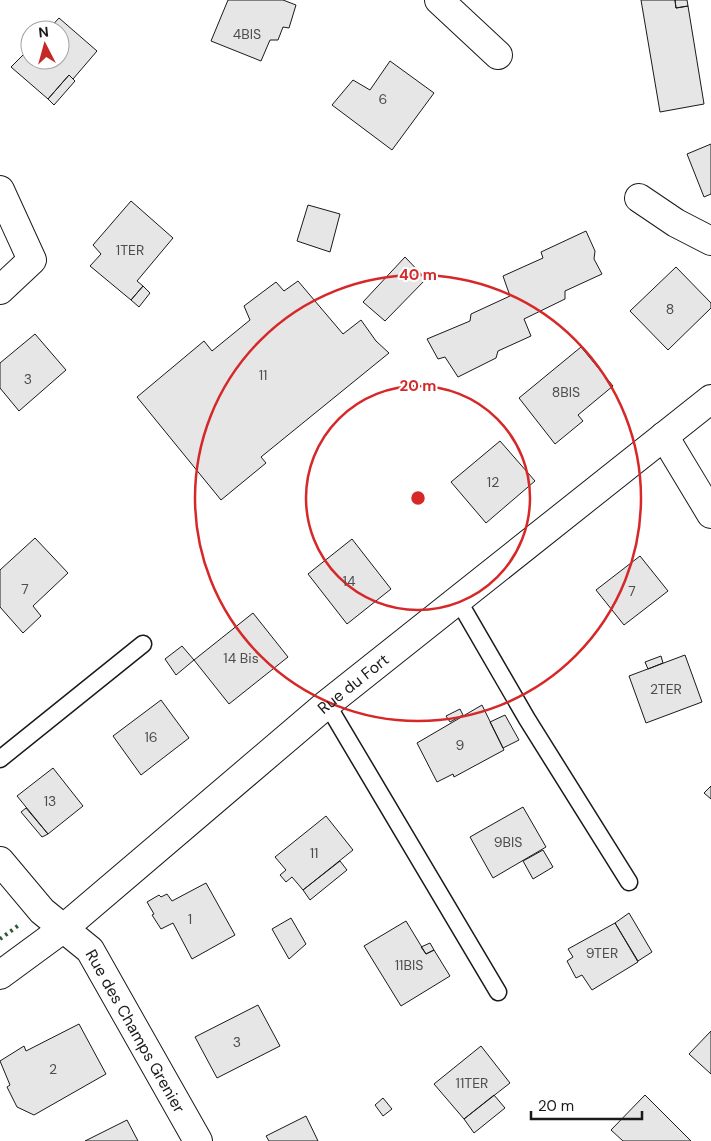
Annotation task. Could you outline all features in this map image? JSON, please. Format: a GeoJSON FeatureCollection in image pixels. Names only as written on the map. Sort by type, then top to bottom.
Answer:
{"type":"FeatureCollection","features":[{"type":"Feature","properties":{"kind":"street"},"geometry":{"type":"LineString","coordinates":[[439,0],[498,55]]}},
{"type":"Feature","properties":{"kind":"street"},"geometry":{"type":"LineString","coordinates":[[0,190],[32,260],[0,290]]}},
{"type":"Feature","properties":{"kind":"street"},"geometry":{"type":"LineString","coordinates":[[639,198],[676,223],[711,241]]}},
{"type":"Feature","properties":{"kind":"street","name":"Rue du Fort"},"geometry":{"type":"LineString","coordinates":[[0,975],[64,928],[327,704],[711,399]]}},
{"type":"Feature","properties":{"kind":"street"},"geometry":{"type":"LineString","coordinates":[[664,436],[711,514]]}},
{"type":"Feature","properties":{"kind":"street","name":"Rue des Champs Grenier"},"geometry":{"type":"LineString","coordinates":[[0,862],[42,911],[90,950],[198,1141]]}},
{"type":"Feature","properties":{"kind":"lane"},"geometry":{"type":"LineString","coordinates":[[458,600],[527,718],[629,882]]}},
{"type":"Feature","properties":{"kind":"lane"},"geometry":{"type":"LineString","coordinates":[[0,759],[143,644]]}},
{"type":"Feature","properties":{"kind":"lane"},"geometry":{"type":"LineString","coordinates":[[327,704],[498,992]]}},
{"type":"Feature","properties":{"kind":"building"},"geometry":{"type":"Polygon","coordinates":[[[228,0],[283,0],[296,5],[289,28],[283,27],[278,40],[270,40],[261,61],[211,41],[228,0]]]}},
{"type":"Feature","properties":{"kind":"building"},"geometry":{"type":"Polygon","coordinates":[[[641,0],[675,0],[676,8],[688,6],[704,104],[660,112],[641,0]]]}},
{"type":"Feature","properties":{"kind":"building"},"geometry":{"type":"Polygon","coordinates":[[[675,0],[687,0],[688,6],[676,8],[675,0]]]}},
{"type":"Feature","properties":{"kind":"building"},"geometry":{"type":"Polygon","coordinates":[[[70,28],[97,51],[73,79],[69,75],[48,99],[11,67],[20,58],[20,70],[70,70],[70,28]]]}},
{"type":"Feature","properties":{"kind":"building"},"geometry":{"type":"Polygon","coordinates":[[[390,61],[434,93],[392,150],[332,105],[353,80],[370,90],[390,61]]]}},
{"type":"Feature","properties":{"kind":"building"},"geometry":{"type":"Polygon","coordinates":[[[69,75],[75,81],[54,105],[48,99],[69,75]]]}},
{"type":"Feature","properties":{"kind":"building"},"geometry":{"type":"Polygon","coordinates":[[[711,144],[711,194],[704,197],[687,154],[711,144]]]}},
{"type":"Feature","properties":{"kind":"building"},"geometry":{"type":"Polygon","coordinates":[[[131,201],[173,238],[137,281],[143,286],[131,300],[90,266],[101,254],[93,245],[131,201]]]}},
{"type":"Feature","properties":{"kind":"building"},"geometry":{"type":"Polygon","coordinates":[[[308,205],[340,214],[330,252],[297,241],[308,205]]]}},
{"type":"Feature","properties":{"kind":"building"},"geometry":{"type":"Polygon","coordinates":[[[586,231],[595,251],[594,259],[602,274],[565,291],[565,299],[524,319],[531,336],[498,351],[496,358],[458,377],[445,357],[438,359],[427,339],[470,321],[471,314],[510,296],[503,276],[543,258],[541,252],[586,231]]]}},
{"type":"Feature","properties":{"kind":"building"},"geometry":{"type":"Polygon","coordinates":[[[405,257],[426,279],[385,321],[363,302],[405,257]]]}},
{"type":"Feature","properties":{"kind":"building"},"geometry":{"type":"Polygon","coordinates":[[[676,267],[711,303],[711,308],[668,350],[630,311],[676,267]]]}},
{"type":"Feature","properties":{"kind":"building"},"geometry":{"type":"Polygon","coordinates":[[[298,281],[343,334],[361,320],[376,341],[389,353],[261,457],[266,463],[221,500],[137,397],[204,341],[212,351],[250,320],[244,306],[276,282],[284,291],[298,281]]]}},
{"type":"Feature","properties":{"kind":"building"},"geometry":{"type":"Polygon","coordinates":[[[143,286],[150,293],[139,307],[131,300],[143,286]]]}},
{"type":"Feature","properties":{"kind":"building"},"geometry":{"type":"Polygon","coordinates":[[[35,334],[66,370],[19,411],[0,388],[0,363],[35,334]]]}},
{"type":"Feature","properties":{"kind":"building"},"geometry":{"type":"Polygon","coordinates":[[[581,347],[613,386],[578,415],[583,421],[555,444],[519,398],[581,347]]]}},
{"type":"Feature","properties":{"kind":"building"},"geometry":{"type":"Polygon","coordinates":[[[500,441],[535,481],[486,523],[451,482],[500,441]]]}},
{"type":"Feature","properties":{"kind":"building"},"geometry":{"type":"Polygon","coordinates":[[[35,538],[68,573],[33,606],[41,616],[23,633],[0,607],[0,570],[35,538]]]}},
{"type":"Feature","properties":{"kind":"building"},"geometry":{"type":"Polygon","coordinates":[[[352,539],[391,589],[347,624],[308,574],[352,539]]]}},
{"type":"Feature","properties":{"kind":"building"},"geometry":{"type":"Polygon","coordinates":[[[640,556],[668,591],[624,625],[596,590],[640,556]]]}},
{"type":"Feature","properties":{"kind":"building"},"geometry":{"type":"Polygon","coordinates":[[[253,613],[288,657],[229,704],[194,660],[253,613]]]}},
{"type":"Feature","properties":{"kind":"building"},"geometry":{"type":"Polygon","coordinates":[[[182,646],[194,660],[176,675],[165,659],[182,646]]]}},
{"type":"Feature","properties":{"kind":"building"},"geometry":{"type":"Polygon","coordinates":[[[685,655],[702,702],[646,723],[629,676],[685,655]]]}},
{"type":"Feature","properties":{"kind":"building"},"geometry":{"type":"Polygon","coordinates":[[[661,656],[663,663],[648,669],[645,662],[661,656]]]}},
{"type":"Feature","properties":{"kind":"building"},"geometry":{"type":"Polygon","coordinates":[[[161,700],[189,738],[141,775],[113,736],[161,700]]]}},
{"type":"Feature","properties":{"kind":"building"},"geometry":{"type":"Polygon","coordinates":[[[482,705],[504,750],[454,777],[453,774],[437,782],[417,743],[482,705]]]}},
{"type":"Feature","properties":{"kind":"building"},"geometry":{"type":"Polygon","coordinates":[[[460,709],[463,715],[450,722],[446,716],[460,709]]]}},
{"type":"Feature","properties":{"kind":"building"},"geometry":{"type":"Polygon","coordinates":[[[505,715],[519,740],[503,748],[490,722],[505,715]]]}},
{"type":"Feature","properties":{"kind":"building"},"geometry":{"type":"Polygon","coordinates":[[[53,768],[83,806],[48,834],[17,796],[53,768]]]}},
{"type":"Feature","properties":{"kind":"building"},"geometry":{"type":"Polygon","coordinates":[[[711,786],[711,799],[704,793],[711,786]]]}},
{"type":"Feature","properties":{"kind":"building"},"geometry":{"type":"Polygon","coordinates":[[[523,807],[546,847],[493,878],[470,837],[523,807]]]}},
{"type":"Feature","properties":{"kind":"building"},"geometry":{"type":"Polygon","coordinates":[[[26,808],[48,834],[42,837],[21,812],[26,808]]]}},
{"type":"Feature","properties":{"kind":"building"},"geometry":{"type":"Polygon","coordinates":[[[326,816],[353,850],[303,890],[292,877],[286,882],[280,875],[286,870],[275,857],[326,816]]]}},
{"type":"Feature","properties":{"kind":"building"},"geometry":{"type":"Polygon","coordinates":[[[543,850],[553,867],[533,879],[523,861],[543,850]]]}},
{"type":"Feature","properties":{"kind":"building"},"geometry":{"type":"Polygon","coordinates":[[[340,861],[347,870],[310,900],[303,890],[340,861]]]}},
{"type":"Feature","properties":{"kind":"building"},"geometry":{"type":"Polygon","coordinates":[[[206,883],[235,935],[192,959],[173,923],[161,929],[152,915],[154,914],[147,902],[159,895],[161,897],[167,894],[172,901],[206,883]]]}},
{"type":"Feature","properties":{"kind":"building"},"geometry":{"type":"Polygon","coordinates":[[[629,913],[652,952],[638,961],[615,923],[629,913]]]}},
{"type":"Feature","properties":{"kind":"building"},"geometry":{"type":"Polygon","coordinates":[[[291,918],[306,944],[289,959],[272,929],[291,918]]]}},
{"type":"Feature","properties":{"kind":"building"},"geometry":{"type":"Polygon","coordinates":[[[406,921],[426,954],[434,950],[450,976],[401,1006],[364,946],[406,921]]]}},
{"type":"Feature","properties":{"kind":"building"},"geometry":{"type":"Polygon","coordinates":[[[615,923],[638,962],[592,990],[582,975],[576,978],[567,961],[573,957],[568,949],[615,923]]]}},
{"type":"Feature","properties":{"kind":"building"},"geometry":{"type":"Polygon","coordinates":[[[430,943],[434,950],[426,954],[421,947],[430,943]]]}},
{"type":"Feature","properties":{"kind":"building"},"geometry":{"type":"Polygon","coordinates":[[[258,1005],[280,1046],[217,1078],[195,1037],[258,1005]]]}},
{"type":"Feature","properties":{"kind":"building"},"geometry":{"type":"Polygon","coordinates":[[[79,1024],[106,1074],[34,1115],[17,1107],[7,1087],[10,1085],[0,1061],[24,1046],[26,1051],[79,1024]]]}},
{"type":"Feature","properties":{"kind":"building"},"geometry":{"type":"Polygon","coordinates":[[[711,1031],[711,1074],[689,1054],[711,1031]]]}},
{"type":"Feature","properties":{"kind":"building"},"geometry":{"type":"Polygon","coordinates":[[[481,1046],[510,1083],[464,1119],[434,1084],[481,1046]]]}},
{"type":"Feature","properties":{"kind":"building"},"geometry":{"type":"Polygon","coordinates":[[[494,1095],[505,1108],[474,1133],[464,1119],[494,1095]]]}},
{"type":"Feature","properties":{"kind":"building"},"geometry":{"type":"Polygon","coordinates":[[[645,1095],[691,1141],[623,1141],[611,1130],[645,1095]]]}},
{"type":"Feature","properties":{"kind":"building"},"geometry":{"type":"Polygon","coordinates":[[[383,1098],[392,1109],[383,1116],[375,1105],[383,1098]]]}},
{"type":"Feature","properties":{"kind":"building"},"geometry":{"type":"Polygon","coordinates":[[[306,1116],[318,1141],[269,1141],[266,1136],[306,1116]]]}},
{"type":"Feature","properties":{"kind":"building"},"geometry":{"type":"Polygon","coordinates":[[[127,1120],[138,1141],[85,1141],[127,1120]]]}},
{"type":"Feature","properties":{"kind":"hedge"},"geometry":{"type":"LineString","coordinates":[[0,939],[19,925]]}}]}
